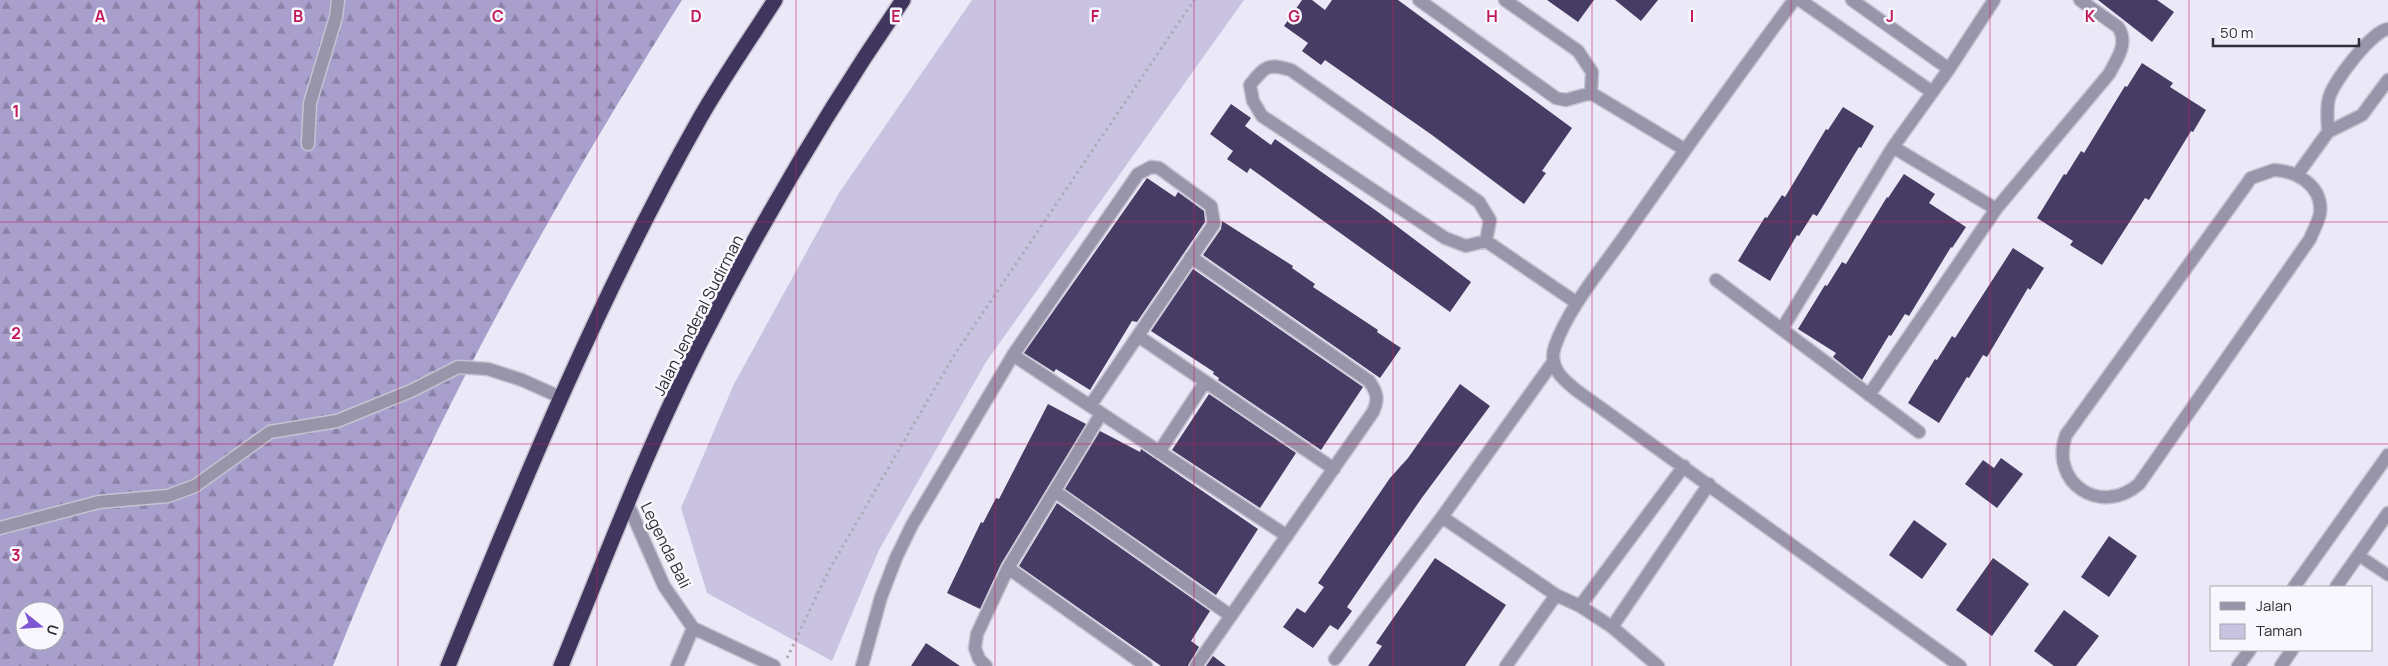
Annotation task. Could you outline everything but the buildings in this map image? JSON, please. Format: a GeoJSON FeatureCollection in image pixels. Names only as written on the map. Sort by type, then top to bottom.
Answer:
{"type":"FeatureCollection","features":[{"type":"Feature","properties":{"kind":"highway"},"geometry":{"type":"LineString","coordinates":[[448,666],[560,397],[630,250],[692,133],[775,0]]}},
{"type":"Feature","properties":{"kind":"highway","name":"Jalan Jenderal Sudirman"},"geometry":{"type":"LineString","coordinates":[[561,666],[628,502],[702,338],[794,170],[903,0]]}},
{"type":"Feature","properties":{"kind":"street"},"geometry":{"type":"LineString","coordinates":[[308,144],[310,103],[336,17],[338,0]]}},
{"type":"Feature","properties":{"kind":"street"},"geometry":{"type":"LineString","coordinates":[[1419,0],[1556,98],[1566,100],[1591,93],[1684,149]]}},
{"type":"Feature","properties":{"kind":"street"},"geometry":{"type":"LineString","coordinates":[[1505,0],[1578,51],[1592,72],[1591,93]]}},
{"type":"Feature","properties":{"kind":"street"},"geometry":{"type":"LineString","coordinates":[[1794,0],[1684,149],[1577,304],[1555,347],[1553,362],[1558,376],[1576,390],[1960,666]]}},
{"type":"Feature","properties":{"kind":"street"},"geometry":{"type":"LineString","coordinates":[[1800,0],[1932,92]]}},
{"type":"Feature","properties":{"kind":"street"},"geometry":{"type":"LineString","coordinates":[[1852,0],[1949,69]]}},
{"type":"Feature","properties":{"kind":"street"},"geometry":{"type":"LineString","coordinates":[[1782,329],[1893,147],[1949,69],[1994,0]]}},
{"type":"Feature","properties":{"kind":"street"},"geometry":{"type":"LineString","coordinates":[[1869,395],[1996,208],[2109,74],[2120,53],[2123,41],[2118,27],[2080,0]]}},
{"type":"Feature","properties":{"kind":"street"},"geometry":{"type":"LineString","coordinates":[[2328,132],[2328,105],[2333,87],[2373,36],[2388,29]]}},
{"type":"Feature","properties":{"kind":"street"},"geometry":{"type":"LineString","coordinates":[[1486,241],[1490,220],[1479,202],[1292,70],[1274,65],[1261,70],[1250,85],[1253,102],[1262,116],[1437,233],[1466,246],[1486,241],[1577,304]]}},
{"type":"Feature","properties":{"kind":"street"},"geometry":{"type":"LineString","coordinates":[[2297,175],[2328,132],[2362,115],[2388,80]]}},
{"type":"Feature","properties":{"kind":"street"},"geometry":{"type":"LineString","coordinates":[[1893,147],[1996,208]]}},
{"type":"Feature","properties":{"kind":"street"},"geometry":{"type":"LineString","coordinates":[[862,666],[881,597],[912,525],[1013,355],[1138,174],[1151,166],[1159,168],[1211,206],[1214,224],[1138,336],[1096,410],[1056,492],[1008,568],[977,634],[974,648],[979,659],[986,666]]}},
{"type":"Feature","properties":{"kind":"street"},"geometry":{"type":"LineString","coordinates":[[2274,170],[2288,171],[2297,175],[2313,188],[2320,199],[2320,214],[2310,239],[2139,484],[2131,491],[2120,496],[2108,497],[2086,494],[2071,481],[2061,458],[2061,448],[2066,435],[2251,178],[2274,170]]}},
{"type":"Feature","properties":{"kind":"street"},"geometry":{"type":"LineString","coordinates":[[1191,257],[1369,381],[1376,392],[1378,402],[1374,412],[1196,666]]}},
{"type":"Feature","properties":{"kind":"street"},"geometry":{"type":"LineString","coordinates":[[1716,280],[1919,432]]}},
{"type":"Feature","properties":{"kind":"street"},"geometry":{"type":"LineString","coordinates":[[1138,336],[1334,469]]}},
{"type":"Feature","properties":{"kind":"street"},"geometry":{"type":"LineString","coordinates":[[1013,355],[1287,536]]}},
{"type":"Feature","properties":{"kind":"street"},"geometry":{"type":"LineString","coordinates":[[1335,659],[1442,517],[1553,362]]}},
{"type":"Feature","properties":{"kind":"street"},"geometry":{"type":"LineString","coordinates":[[0,528],[99,502],[168,496],[194,486],[270,432],[337,421],[411,391],[458,367],[488,369],[522,380],[560,397]]}},
{"type":"Feature","properties":{"kind":"street"},"geometry":{"type":"LineString","coordinates":[[1159,452],[1205,382]]}},
{"type":"Feature","properties":{"kind":"street"},"geometry":{"type":"LineString","coordinates":[[2295,586],[2388,455]]}},
{"type":"Feature","properties":{"kind":"street"},"geometry":{"type":"LineString","coordinates":[[1580,606],[1684,466]]}},
{"type":"Feature","properties":{"kind":"street"},"geometry":{"type":"LineString","coordinates":[[1612,628],[1709,484]]}},
{"type":"Feature","properties":{"kind":"street"},"geometry":{"type":"LineString","coordinates":[[1056,492],[1231,616]]}},
{"type":"Feature","properties":{"kind":"street","name":"Legenda Bali"},"geometry":{"type":"LineString","coordinates":[[628,502],[664,586],[693,628]]}},
{"type":"Feature","properties":{"kind":"street"},"geometry":{"type":"LineString","coordinates":[[2337,586],[2388,513]]}},
{"type":"Feature","properties":{"kind":"street"},"geometry":{"type":"LineString","coordinates":[[1442,517],[1556,595],[1580,606],[1612,628],[1658,666]]}},
{"type":"Feature","properties":{"kind":"street"},"geometry":{"type":"LineString","coordinates":[[1008,568],[1129,661],[1146,666]]}},
{"type":"Feature","properties":{"kind":"street"},"geometry":{"type":"LineString","coordinates":[[1506,666],[1556,595]]}},
{"type":"Feature","properties":{"kind":"street"},"geometry":{"type":"LineString","coordinates":[[677,666],[693,628],[774,666]]}},
{"type":"Feature","properties":{"kind":"street"},"geometry":{"type":"LineString","coordinates":[[2238,666],[2249,651]]}},
{"type":"Feature","properties":{"kind":"street"},"geometry":{"type":"LineString","coordinates":[[2281,666],[2291,651]]}},
{"type":"Feature","properties":{"kind":"lane"},"geometry":{"type":"LineString","coordinates":[[2358,555],[2388,575]]}},
{"type":"Feature","properties":{"kind":"path"},"geometry":{"type":"LineString","coordinates":[[784,666],[829,570],[953,357],[1194,0]]}},
{"type":"Feature","properties":{"kind":"green space"},"geometry":{"type":"Polygon","coordinates":[[[0,0],[682,0],[584,161],[492,325],[408,493],[369,579],[333,666],[0,666],[0,0]]]}},
{"type":"Feature","properties":{"kind":"green space"},"geometry":{"type":"Polygon","coordinates":[[[972,0],[1244,0],[986,362],[879,550],[832,661],[707,593],[681,508],[734,384],[839,193],[972,0]]]}}]}
